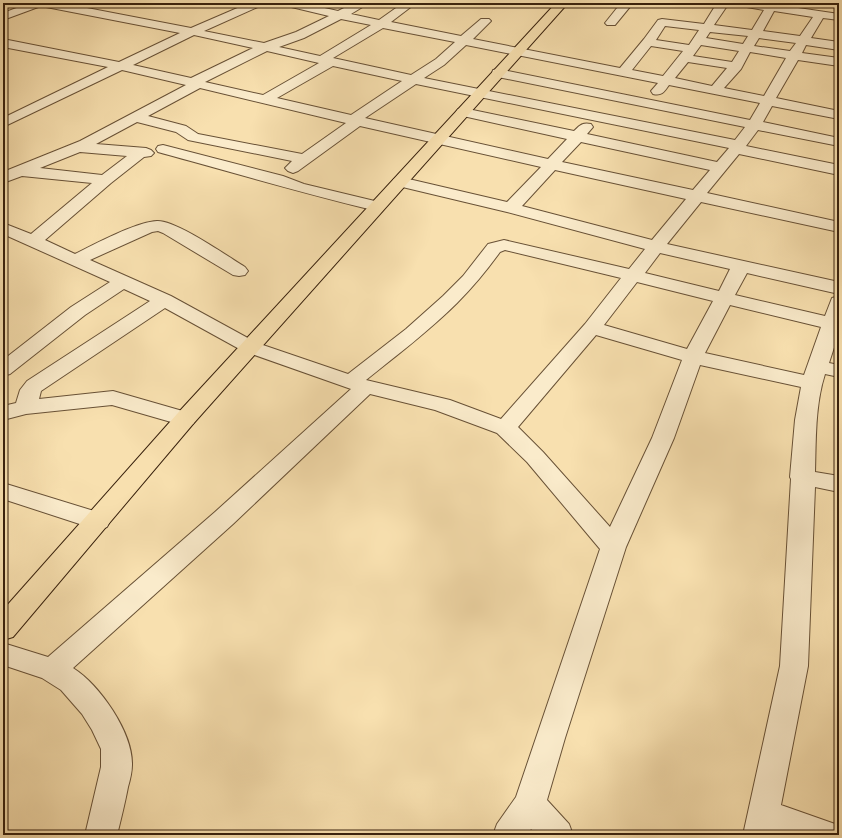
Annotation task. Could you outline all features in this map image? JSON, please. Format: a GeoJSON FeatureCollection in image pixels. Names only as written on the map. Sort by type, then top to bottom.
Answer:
{"type":"FeatureCollection","features":[{"type":"Feature","properties":{"kind":"main road"},"geometry":{"type":"LineString","coordinates":[[3,629],[185,419],[562,3]]}},
{"type":"Feature","properties":{"kind":"street"},"geometry":{"type":"LineString","coordinates":[[3,17],[40,3],[87,11],[266,47],[544,108],[738,147],[839,170]]}},
{"type":"Feature","properties":{"kind":"street"},"geometry":{"type":"LineString","coordinates":[[3,123],[191,32],[258,3]]}},
{"type":"Feature","properties":{"kind":"street"},"geometry":{"type":"LineString","coordinates":[[287,3],[464,41],[839,115]]}},
{"type":"Feature","properties":{"kind":"street"},"geometry":{"type":"LineString","coordinates":[[3,178],[79,147],[195,83],[266,47],[300,35],[363,3]]}},
{"type":"Feature","properties":{"kind":"street"},"geometry":{"type":"LineString","coordinates":[[264,100],[326,61],[410,3]]}},
{"type":"Feature","properties":{"kind":"street"},"geometry":{"type":"LineString","coordinates":[[611,23],[627,3]]}},
{"type":"Feature","properties":{"kind":"street"},"geometry":{"type":"LineString","coordinates":[[649,103],[664,81],[691,49],[723,3]]}},
{"type":"Feature","properties":{"kind":"street"},"geometry":{"type":"LineString","coordinates":[[741,3],[771,7],[839,46]]}},
{"type":"Feature","properties":{"kind":"street"},"geometry":{"type":"LineString","coordinates":[[715,90],[736,66],[754,33],[771,7]]}},
{"type":"Feature","properties":{"kind":"street"},"geometry":{"type":"LineString","coordinates":[[505,428],[592,328],[696,196],[738,147],[754,125],[794,55],[812,30],[839,14]]}},
{"type":"Feature","properties":{"kind":"street"},"geometry":{"type":"LineString","coordinates":[[277,179],[355,121],[440,62],[485,21]]}},
{"type":"Feature","properties":{"kind":"street"},"geometry":{"type":"LineString","coordinates":[[623,72],[648,42],[662,22],[754,33],[812,30]]}},
{"type":"Feature","properties":{"kind":"street"},"geometry":{"type":"LineString","coordinates":[[648,42],[691,49],[746,49],[839,62]]}},
{"type":"Feature","properties":{"kind":"street"},"geometry":{"type":"LineString","coordinates":[[3,43],[121,66],[439,140],[839,227]]}},
{"type":"Feature","properties":{"kind":"street"},"geometry":{"type":"LineString","coordinates":[[691,49],[736,66]]}},
{"type":"Feature","properties":{"kind":"street"},"geometry":{"type":"LineString","coordinates":[[498,73],[839,142]]}},
{"type":"Feature","properties":{"kind":"street"},"geometry":{"type":"LineString","coordinates":[[528,125],[565,87]]}},
{"type":"Feature","properties":{"kind":"street"},"geometry":{"type":"LineString","coordinates":[[512,208],[594,118],[611,96]]}},
{"type":"Feature","properties":{"kind":"street"},"geometry":{"type":"LineString","coordinates":[[3,112],[20,116]]}},
{"type":"Feature","properties":{"kind":"street"},"geometry":{"type":"LineString","coordinates":[[463,112],[720,167]]}},
{"type":"Feature","properties":{"kind":"street"},"geometry":{"type":"LineString","coordinates":[[134,117],[181,129],[193,137],[304,159]]}},
{"type":"Feature","properties":{"kind":"street"},"geometry":{"type":"LineString","coordinates":[[79,147],[152,153],[191,135]]}},
{"type":"Feature","properties":{"kind":"street"},"geometry":{"type":"LineString","coordinates":[[163,149],[277,179],[299,187],[377,206]]}},
{"type":"Feature","properties":{"kind":"street"},"geometry":{"type":"LineString","coordinates":[[32,242],[105,180],[140,153]]}},
{"type":"Feature","properties":{"kind":"street"},"geometry":{"type":"LineString","coordinates":[[21,171],[105,180]]}},
{"type":"Feature","properties":{"kind":"street"},"geometry":{"type":"LineString","coordinates":[[400,182],[512,208],[656,247],[839,288]]}},
{"type":"Feature","properties":{"kind":"street"},"geometry":{"type":"LineString","coordinates":[[75,260],[147,228],[158,226],[169,229],[239,271]]}},
{"type":"Feature","properties":{"kind":"street"},"geometry":{"type":"LineString","coordinates":[[3,228],[164,300],[250,347],[359,384],[442,405],[505,428],[535,457],[613,547]]}},
{"type":"Feature","properties":{"kind":"street"},"geometry":{"type":"LineString","coordinates":[[52,670],[224,518],[359,384],[450,300],[470,280],[494,248],[504,245],[724,296],[837,317],[823,373],[806,420],[802,477],[794,666],[762,824],[823,835]]}},
{"type":"Feature","properties":{"kind":"street"},"geometry":{"type":"LineString","coordinates":[[509,835],[530,804],[550,738],[613,547],[663,438],[693,357],[741,266]]}},
{"type":"Feature","properties":{"kind":"street"},"geometry":{"type":"LineString","coordinates":[[3,370],[78,312],[123,282]]}},
{"type":"Feature","properties":{"kind":"street"},"geometry":{"type":"LineString","coordinates":[[26,407],[31,390],[34,386],[164,300]]}},
{"type":"Feature","properties":{"kind":"street"},"geometry":{"type":"LineString","coordinates":[[592,328],[693,357],[823,373]]}},
{"type":"Feature","properties":{"kind":"street"},"geometry":{"type":"LineString","coordinates":[[3,413],[26,407],[113,398],[185,419]]}},
{"type":"Feature","properties":{"kind":"street"},"geometry":{"type":"LineString","coordinates":[[802,477],[839,484]]}},
{"type":"Feature","properties":{"kind":"street"},"geometry":{"type":"LineString","coordinates":[[3,491],[98,521]]}},
{"type":"Feature","properties":{"kind":"street"},"geometry":{"type":"LineString","coordinates":[[3,654],[52,670],[71,682],[92,705],[104,723],[116,749],[117,767],[101,835]]}},
{"type":"Feature","properties":{"kind":"street"},"geometry":{"type":"LineString","coordinates":[[530,804],[556,835]]}}]}
